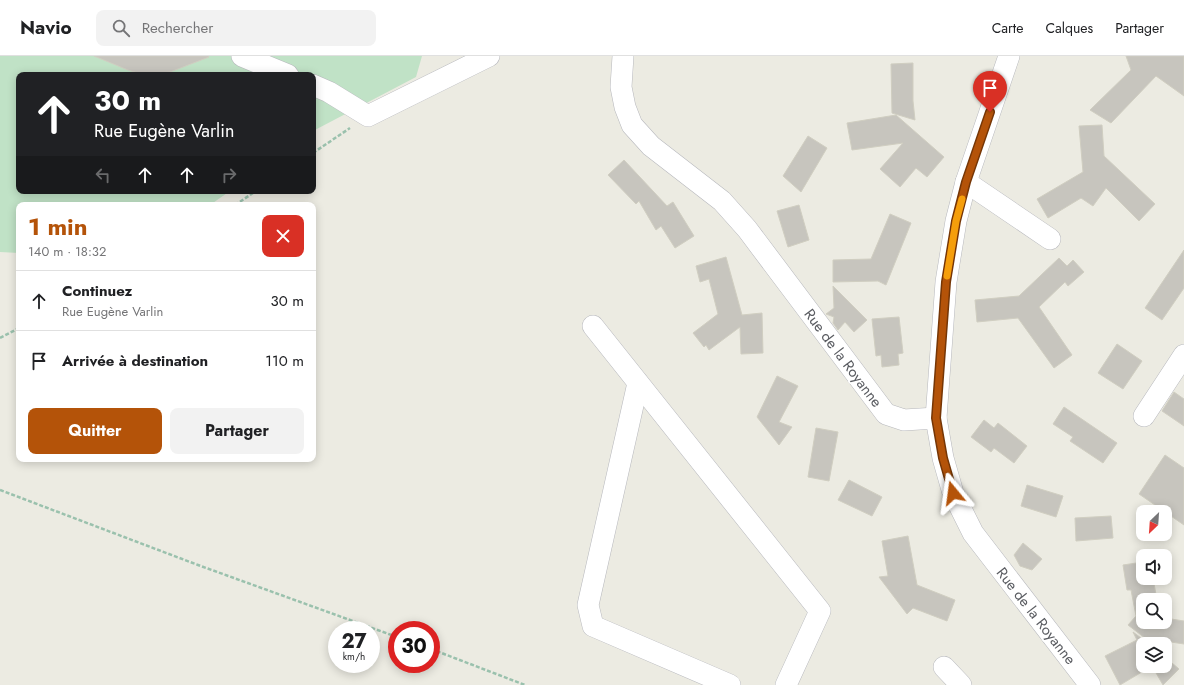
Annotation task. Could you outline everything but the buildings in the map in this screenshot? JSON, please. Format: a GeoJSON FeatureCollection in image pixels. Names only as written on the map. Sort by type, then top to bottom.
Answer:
{"type":"FeatureCollection","features":[{"type":"Feature","properties":{"kind":"street"},"geometry":{"type":"LineString","coordinates":[[242,56],[281,72]]}},
{"type":"Feature","properties":{"kind":"street"},"geometry":{"type":"LineString","coordinates":[[316,86],[329,92],[368,116],[489,56]]}},
{"type":"Feature","properties":{"kind":"street","name":"Rue de la Royanne"},"geometry":{"type":"LineString","coordinates":[[623,56],[621,87],[625,107],[632,125],[651,146],[722,201],[747,229],[886,414],[904,420],[936,418],[943,458],[953,493],[973,534],[1090,685]]}},
{"type":"Feature","properties":{"kind":"street"},"geometry":{"type":"LineString","coordinates":[[936,418],[946,282],[956,221],[966,182],[1009,56]]}},
{"type":"Feature","properties":{"kind":"street"},"geometry":{"type":"LineString","coordinates":[[966,182],[1050,239]]}},
{"type":"Feature","properties":{"kind":"street"},"geometry":{"type":"LineString","coordinates":[[593,326],[820,611],[786,685]]}},
{"type":"Feature","properties":{"kind":"street"},"geometry":{"type":"LineString","coordinates":[[1144,416],[1184,355]]}},
{"type":"Feature","properties":{"kind":"street"},"geometry":{"type":"LineString","coordinates":[[638,383],[588,605],[594,626],[730,685]]}},
{"type":"Feature","properties":{"kind":"street"},"geometry":{"type":"LineString","coordinates":[[944,667],[961,685]]}},
{"type":"Feature","properties":{"kind":"path"},"geometry":{"type":"LineString","coordinates":[[316,151],[368,116]]}},
{"type":"Feature","properties":{"kind":"path"},"geometry":{"type":"LineString","coordinates":[[240,202],[252,194]]}},
{"type":"Feature","properties":{"kind":"path"},"geometry":{"type":"LineString","coordinates":[[0,338],[16,330]]}},
{"type":"Feature","properties":{"kind":"path"},"geometry":{"type":"LineString","coordinates":[[0,490],[198,565],[388,633]]}},
{"type":"Feature","properties":{"kind":"path"},"geometry":{"type":"LineString","coordinates":[[440,652],[525,685]]}},
{"type":"Feature","properties":{"kind":"green space"},"geometry":{"type":"Polygon","coordinates":[[[0,56],[422,56],[416,77],[316,129],[316,72],[16,72],[16,194],[226,194],[214,202],[16,202],[16,253],[0,252],[0,56]]]}},
{"type":"Feature","properties":{"kind":"slow traffic"},"geometry":{"type":"LineString","coordinates":[[947,276],[956,221],[962,199]]}},
{"type":"Feature","properties":{"kind":"route"},"geometry":{"type":"LineString","coordinates":[[953,493],[943,458],[936,418],[946,282],[956,221],[966,182],[990,112]]}}]}
